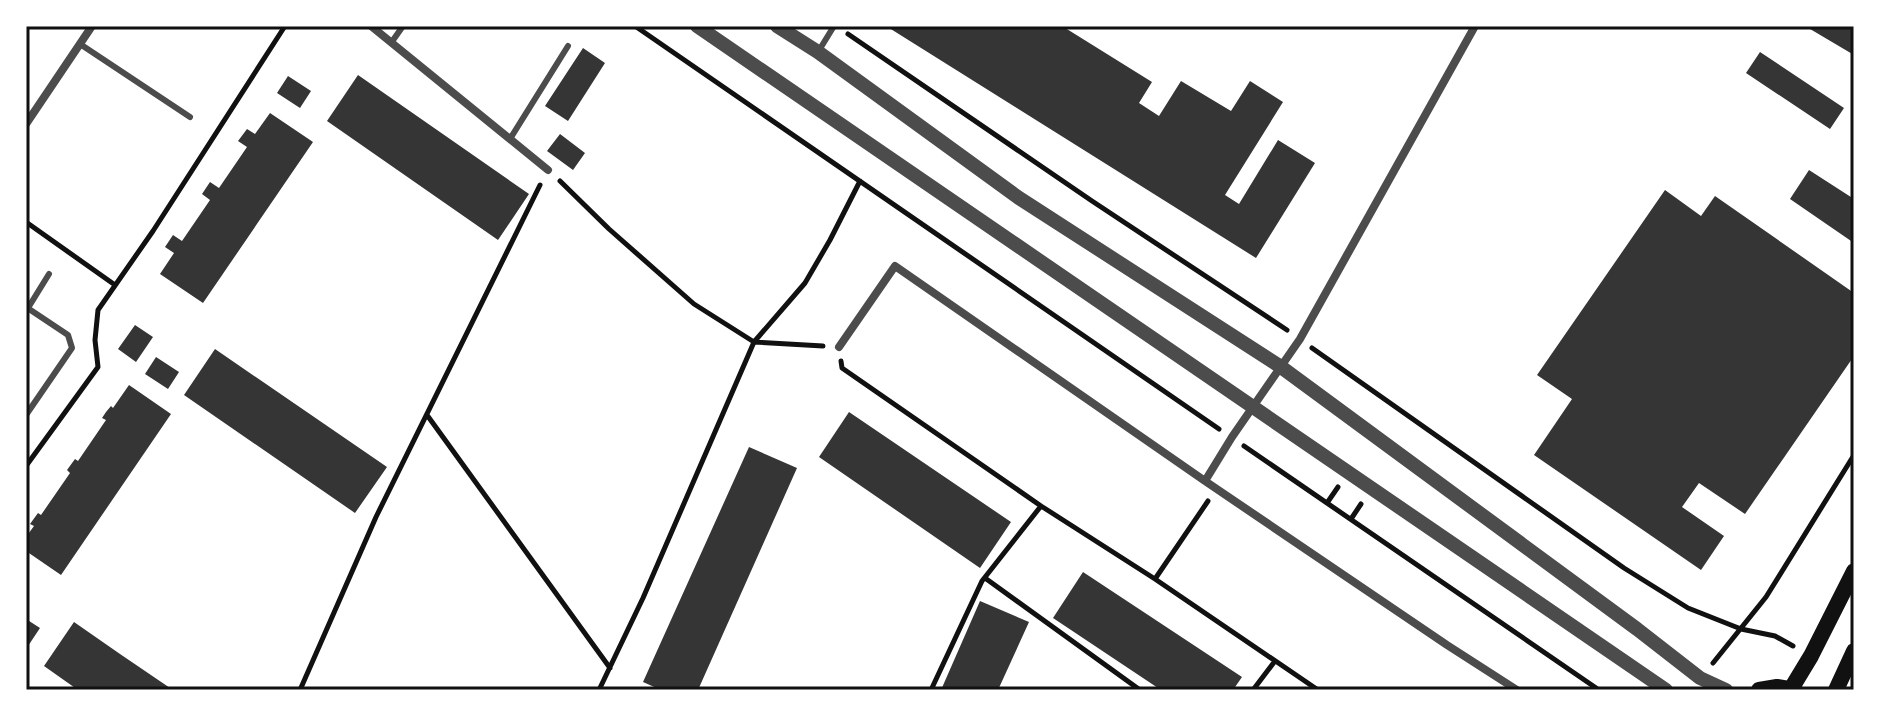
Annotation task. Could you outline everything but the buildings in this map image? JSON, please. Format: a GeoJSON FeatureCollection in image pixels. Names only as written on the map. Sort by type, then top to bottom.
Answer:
{"type":"FeatureCollection","features":[{"type":"Feature","properties":{"kind":"main road"},"geometry":{"type":"LineString","coordinates":[[1759,690],[1777,687],[1793,689],[1854,571]]}},
{"type":"Feature","properties":{"kind":"main road"},"geometry":{"type":"LineString","coordinates":[[1836,690],[1854,651]]}},
{"type":"Feature","properties":{"kind":"street"},"geometry":{"type":"LineString","coordinates":[[26,124],[92,26]]}},
{"type":"Feature","properties":{"kind":"street"},"geometry":{"type":"LineString","coordinates":[[371,26],[548,170]]}},
{"type":"Feature","properties":{"kind":"street"},"geometry":{"type":"LineString","coordinates":[[697,26],[1666,690]]}},
{"type":"Feature","properties":{"kind":"street"},"geometry":{"type":"LineString","coordinates":[[777,26],[818,52],[1019,198],[1281,367],[1700,678],[1726,690]]}},
{"type":"Feature","properties":{"kind":"street"},"geometry":{"type":"LineString","coordinates":[[1205,481],[1300,339],[1475,26]]}},
{"type":"Feature","properties":{"kind":"street"},"geometry":{"type":"LineString","coordinates":[[839,347],[895,266],[1216,490],[1517,690]]}},
{"type":"Feature","properties":{"kind":"lane"},"geometry":{"type":"LineString","coordinates":[[391,43],[403,26]]}},
{"type":"Feature","properties":{"kind":"lane"},"geometry":{"type":"LineString","coordinates":[[818,52],[835,26]]}},
{"type":"Feature","properties":{"kind":"lane"},"geometry":{"type":"LineString","coordinates":[[80,44],[190,117]]}},
{"type":"Feature","properties":{"kind":"lane"},"geometry":{"type":"LineString","coordinates":[[510,139],[568,46]]}},
{"type":"Feature","properties":{"kind":"lane"},"geometry":{"type":"LineString","coordinates":[[26,415],[72,348],[68,335],[27,308],[49,274]]}},
{"type":"Feature","properties":{"kind":"path"},"geometry":{"type":"LineString","coordinates":[[26,466],[98,367],[95,340],[98,310],[153,231],[285,26]]}},
{"type":"Feature","properties":{"kind":"path"},"geometry":{"type":"LineString","coordinates":[[635,26],[1599,690]]}},
{"type":"Feature","properties":{"kind":"path"},"geometry":{"type":"LineString","coordinates":[[835,26],[1300,339],[1624,568],[1688,608],[1741,629],[1775,636],[1811,656]]}},
{"type":"Feature","properties":{"kind":"path"},"geometry":{"type":"LineString","coordinates":[[300,690],[376,517],[548,170],[694,304],[754,342],[839,347],[842,368],[1041,506],[1318,690]]}},
{"type":"Feature","properties":{"kind":"path"},"geometry":{"type":"LineString","coordinates":[[599,690],[643,598],[754,342],[805,283],[860,181]]}},
{"type":"Feature","properties":{"kind":"path"},"geometry":{"type":"LineString","coordinates":[[26,222],[115,285]]}},
{"type":"Feature","properties":{"kind":"path"},"geometry":{"type":"LineString","coordinates":[[427,415],[610,668]]}},
{"type":"Feature","properties":{"kind":"path"},"geometry":{"type":"LineString","coordinates":[[1700,678],[1766,597],[1854,455]]}},
{"type":"Feature","properties":{"kind":"path"},"geometry":{"type":"LineString","coordinates":[[1327,503],[1339,486]]}},
{"type":"Feature","properties":{"kind":"path"},"geometry":{"type":"LineString","coordinates":[[1155,579],[1216,490]]}},
{"type":"Feature","properties":{"kind":"path"},"geometry":{"type":"LineString","coordinates":[[1351,519],[1362,502]]}},
{"type":"Feature","properties":{"kind":"path"},"geometry":{"type":"LineString","coordinates":[[931,690],[982,581],[1041,506]]}},
{"type":"Feature","properties":{"kind":"path"},"geometry":{"type":"LineString","coordinates":[[985,578],[1140,690]]}},
{"type":"Feature","properties":{"kind":"path"},"geometry":{"type":"LineString","coordinates":[[1253,690],[1275,661]]}}]}
